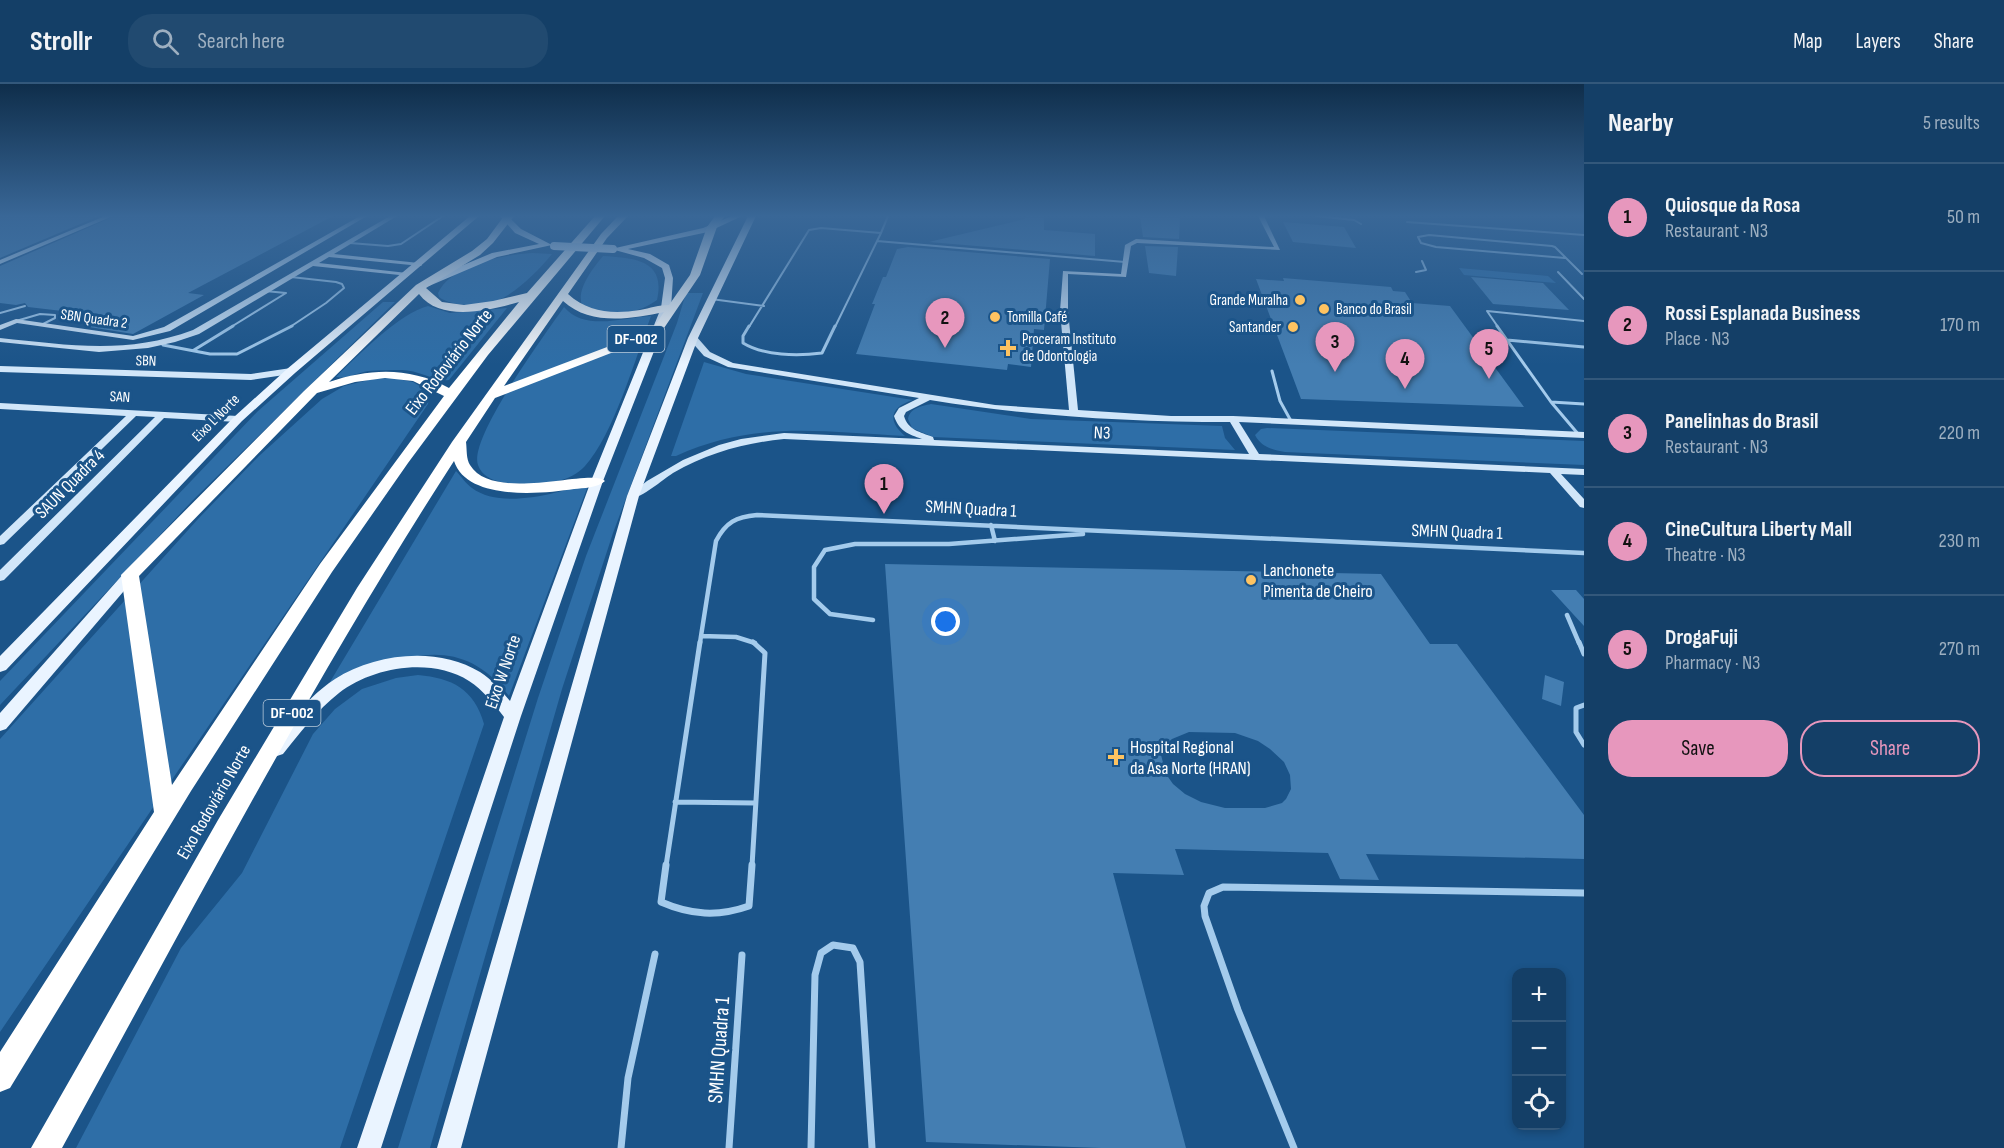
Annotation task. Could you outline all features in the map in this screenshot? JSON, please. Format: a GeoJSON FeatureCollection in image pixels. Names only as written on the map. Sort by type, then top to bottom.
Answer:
{"type":"FeatureCollection","features":[{"type":"Feature","properties":{"kind":"highway"},"geometry":{"type":"LineString","coordinates":[[130,575],[309,394],[420,287],[455,266]]}},
{"type":"Feature","properties":{"kind":"highway","name":"Eixo Rodoviário Norte"},"geometry":{"type":"LineString","coordinates":[[0,1078],[230,711],[331,561],[450,394],[556,266]]}},
{"type":"Feature","properties":{"kind":"highway","name":"Eixo Rodoviário Norte"},"geometry":{"type":"LineString","coordinates":[[46,1148],[254,776],[414,512],[459,442],[583,266]]}},
{"type":"Feature","properties":{"kind":"highway","name":"DF-002"},"geometry":{"type":"LineString","coordinates":[[492,395],[656,332],[695,275],[698,266]]}},
{"type":"Feature","properties":{"kind":"highway"},"geometry":{"type":"LineString","coordinates":[[420,287],[429,299],[455,307],[496,304],[530,295]]}},
{"type":"Feature","properties":{"kind":"highway"},"geometry":{"type":"LineString","coordinates":[[562,294],[572,305],[597,314],[630,314],[666,308]]}},
{"type":"Feature","properties":{"kind":"highway"},"geometry":{"type":"LineString","coordinates":[[309,394],[363,375],[400,373],[424,379],[450,394]]}},
{"type":"Feature","properties":{"kind":"highway"},"geometry":{"type":"LineString","coordinates":[[459,442],[462,463],[467,471],[479,479],[509,487],[541,489],[597,481]]}},
{"type":"Feature","properties":{"kind":"highway","name":"Eixo Rodoviário Norte"},"geometry":{"type":"LineString","coordinates":[[130,575],[165,813]]}},
{"type":"Feature","properties":{"kind":"main road","name":"Eixo L Norte"},"geometry":{"type":"LineString","coordinates":[[0,666],[238,419],[291,371],[418,266]]}},
{"type":"Feature","properties":{"kind":"main road"},"geometry":{"type":"LineString","coordinates":[[420,287],[470,266]]}},
{"type":"Feature","properties":{"kind":"main road","name":"Eixo W Norte"},"geometry":{"type":"LineString","coordinates":[[369,1148],[513,716],[597,481],[666,308],[669,278],[664,266]]}},
{"type":"Feature","properties":{"kind":"main road"},"geometry":{"type":"LineString","coordinates":[[454,1141],[633,496],[693,338],[727,266]]}},
{"type":"Feature","properties":{"kind":"main road"},"geometry":{"type":"LineString","coordinates":[[0,724],[130,575]]}},
{"type":"Feature","properties":{"kind":"main road"},"geometry":{"type":"LineString","coordinates":[[254,776],[317,702],[343,681],[376,668],[399,663],[443,665],[467,672],[492,691],[513,716]]}},
{"type":"Feature","properties":{"kind":"street","name":"SBN Quadra 2"},"geometry":{"type":"LineString","coordinates":[[0,328],[16,321],[123,338],[139,338],[167,329],[277,266]]}},
{"type":"Feature","properties":{"kind":"street","name":"SBN Quadra 2"},"geometry":{"type":"LineString","coordinates":[[0,340],[112,350],[163,345],[196,332],[307,266]]}},
{"type":"Feature","properties":{"kind":"street"},"geometry":{"type":"LineString","coordinates":[[325,266],[407,275]]}},
{"type":"Feature","properties":{"kind":"street"},"geometry":{"type":"LineString","coordinates":[[1074,414],[1064,311],[1064,273],[1072,271],[1124,276],[1125,266]]}},
{"type":"Feature","properties":{"kind":"street"},"geometry":{"type":"LineString","coordinates":[[241,286],[250,291],[265,291]]}},
{"type":"Feature","properties":{"kind":"street"},"geometry":{"type":"LineString","coordinates":[[226,295],[253,298]]}},
{"type":"Feature","properties":{"kind":"street","name":"N3"},"geometry":{"type":"LineString","coordinates":[[693,338],[707,354],[731,365],[995,408],[1171,419],[1291,421],[1581,435]]}},
{"type":"Feature","properties":{"kind":"street","name":"SBN"},"geometry":{"type":"LineString","coordinates":[[0,369],[251,377],[291,371]]}},
{"type":"Feature","properties":{"kind":"street"},"geometry":{"type":"LineString","coordinates":[[928,398],[902,410],[899,416],[902,425],[911,432],[940,443]]}},
{"type":"Feature","properties":{"kind":"street","name":"SAN"},"geometry":{"type":"LineString","coordinates":[[0,406],[238,419]]}},
{"type":"Feature","properties":{"kind":"street","name":"SAUN Quadra 4"},"geometry":{"type":"LineString","coordinates":[[0,542],[134,413]]}},
{"type":"Feature","properties":{"kind":"street","name":"SAUN Quadra 4"},"geometry":{"type":"LineString","coordinates":[[0,577],[163,414]]}},
{"type":"Feature","properties":{"kind":"street"},"geometry":{"type":"LineString","coordinates":[[1233,419],[1255,456]]}},
{"type":"Feature","properties":{"kind":"street","name":"N3"},"geometry":{"type":"LineString","coordinates":[[633,496],[665,472],[687,460],[750,439],[783,436],[1584,472]]}},
{"type":"Feature","properties":{"kind":"street"},"geometry":{"type":"LineString","coordinates":[[1552,470],[1582,502]]}},
{"type":"Feature","properties":{"kind":"lane"},"geometry":{"type":"LineString","coordinates":[[788,266],[743,336],[742,340],[746,346],[801,354],[822,353],[865,266]]}},
{"type":"Feature","properties":{"kind":"lane"},"geometry":{"type":"LineString","coordinates":[[1416,272],[1426,270],[1424,266]]}},
{"type":"Feature","properties":{"kind":"lane"},"geometry":{"type":"LineString","coordinates":[[1573,266],[1582,274]]}},
{"type":"Feature","properties":{"kind":"lane"},"geometry":{"type":"LineString","coordinates":[[1558,273],[1584,299]]}},
{"type":"Feature","properties":{"kind":"lane"},"geometry":{"type":"LineString","coordinates":[[163,345],[230,354],[248,351],[318,308],[344,288],[342,284],[336,282],[289,276]]}},
{"type":"Feature","properties":{"kind":"lane"},"geometry":{"type":"LineString","coordinates":[[194,350],[286,293],[265,291]]}},
{"type":"Feature","properties":{"kind":"lane"},"geometry":{"type":"LineString","coordinates":[[711,299],[764,306]]}},
{"type":"Feature","properties":{"kind":"lane"},"geometry":{"type":"LineString","coordinates":[[0,313],[25,306]]}},
{"type":"Feature","properties":{"kind":"lane"},"geometry":{"type":"LineString","coordinates":[[1581,435],[1551,402],[1487,311],[1584,321]]}},
{"type":"Feature","properties":{"kind":"lane","name":"SBN Quadra 2"},"geometry":{"type":"LineString","coordinates":[[16,321],[40,314],[55,315],[55,318],[41,326]]}},
{"type":"Feature","properties":{"kind":"lane"},"geometry":{"type":"LineString","coordinates":[[1507,340],[1584,347]]}},
{"type":"Feature","properties":{"kind":"lane"},"geometry":{"type":"LineString","coordinates":[[1272,370],[1280,401],[1291,421]]}},
{"type":"Feature","properties":{"kind":"lane"},"geometry":{"type":"LineString","coordinates":[[1551,402],[1584,404]]}},
{"type":"Feature","properties":{"kind":"lane","name":"SMHN Quadra 1"},"geometry":{"type":"LineString","coordinates":[[755,803],[749,906],[728,914],[704,914],[682,912],[661,902],[716,541],[723,526],[731,520],[757,514],[1101,532],[1584,552]]}},
{"type":"Feature","properties":{"kind":"lane"},"geometry":{"type":"LineString","coordinates":[[991,525],[995,541]]}},
{"type":"Feature","properties":{"kind":"lane"},"geometry":{"type":"LineString","coordinates":[[873,620],[830,614],[814,599],[814,567],[825,550],[855,544],[949,544],[1101,532]]}},
{"type":"Feature","properties":{"kind":"lane"},"geometry":{"type":"LineString","coordinates":[[1567,615],[1584,654]]}},
{"type":"Feature","properties":{"kind":"lane"},"geometry":{"type":"LineString","coordinates":[[675,802],[755,803],[765,653],[760,646],[745,638],[701,636]]}},
{"type":"Feature","properties":{"kind":"lane"},"geometry":{"type":"LineString","coordinates":[[1584,705],[1576,708],[1576,732],[1584,745]]}},
{"type":"Feature","properties":{"kind":"lane"},"geometry":{"type":"LineString","coordinates":[[1294,1148],[1238,1010],[1205,916],[1204,906],[1209,893],[1223,887],[1584,893]]}},
{"type":"Feature","properties":{"kind":"lane"},"geometry":{"type":"LineString","coordinates":[[812,1148],[815,975],[821,953],[833,945],[853,948],[860,962],[872,1148]]}},
{"type":"Feature","properties":{"kind":"lane"},"geometry":{"type":"LineString","coordinates":[[621,1148],[628,1077],[655,954]]}},
{"type":"Feature","properties":{"kind":"lane","name":"SMHN Quadra 1"},"geometry":{"type":"LineString","coordinates":[[729,1148],[742,955]]}},
{"type":"Feature","properties":{"kind":"shaded area"},"geometry":{"type":"Polygon","coordinates":[[[472,266],[542,266],[517,289],[497,301],[480,305],[461,305],[439,297],[438,293],[445,283],[472,266]]]}},
{"type":"Feature","properties":{"kind":"shaded area"},"geometry":{"type":"Polygon","coordinates":[[[596,266],[647,266],[657,277],[659,287],[657,300],[648,306],[620,313],[601,311],[582,305],[581,293],[596,266]]]}},
{"type":"Feature","properties":{"kind":"shaded area"},"geometry":{"type":"Polygon","coordinates":[[[1459,268],[1548,276],[1556,283],[1464,275],[1459,268]]]}},
{"type":"Feature","properties":{"kind":"shaded area"},"geometry":{"type":"Polygon","coordinates":[[[686,293],[703,293],[613,533],[562,689],[430,1148],[398,1148],[538,698],[586,556],[677,323],[686,293]]]}},
{"type":"Feature","properties":{"kind":"shaded area"},"geometry":{"type":"Polygon","coordinates":[[[383,302],[395,302],[193,500],[0,705],[0,681],[258,411],[383,302]]]}},
{"type":"Feature","properties":{"kind":"shaded area"},"geometry":{"type":"Polygon","coordinates":[[[428,306],[450,313],[507,308],[449,380],[402,370],[368,371],[348,377],[336,377],[392,326],[417,310],[428,306]]]}},
{"type":"Feature","properties":{"kind":"shaded area"},"geometry":{"type":"Polygon","coordinates":[[[564,307],[573,315],[594,321],[651,316],[614,416],[595,453],[573,476],[550,483],[534,484],[505,483],[492,479],[481,471],[478,465],[478,451],[485,432],[511,385],[564,307]]]}},
{"type":"Feature","properties":{"kind":"shaded area"},"geometry":{"type":"Polygon","coordinates":[[[704,362],[746,374],[913,400],[900,406],[894,415],[895,425],[905,436],[817,431],[761,433],[733,437],[671,456],[704,362]]]}},
{"type":"Feature","properties":{"kind":"shaded area"},"geometry":{"type":"Polygon","coordinates":[[[392,378],[413,382],[430,392],[428,404],[0,1032],[0,739],[198,519],[259,456],[322,399],[344,386],[373,379],[392,378]]]}},
{"type":"Feature","properties":{"kind":"shaded area"},"geometry":{"type":"Polygon","coordinates":[[[931,404],[1031,419],[1222,426],[1225,438],[1235,450],[933,437],[912,428],[908,419],[914,410],[931,404]]]}},
{"type":"Feature","properties":{"kind":"shaded area"},"geometry":{"type":"Polygon","coordinates":[[[1261,429],[1584,441],[1584,465],[1285,452],[1268,447],[1255,435],[1261,429]]]}},
{"type":"Feature","properties":{"kind":"shaded area"},"geometry":{"type":"Polygon","coordinates":[[[456,471],[472,488],[484,495],[498,498],[514,499],[546,495],[589,483],[509,696],[489,674],[467,661],[446,656],[423,656],[400,660],[327,687],[456,471]]]}},
{"type":"Feature","properties":{"kind":"shaded area"},"geometry":{"type":"Polygon","coordinates":[[[418,675],[441,679],[460,688],[474,702],[484,724],[340,1148],[76,1148],[181,948],[242,873],[313,734],[335,709],[362,689],[396,678],[418,675]]]}},
{"type":"Feature","properties":{"kind":"building"},"geometry":{"type":"Polygon","coordinates":[[[0,266],[239,266],[188,293],[204,295],[133,334],[89,327],[98,322],[61,317],[71,312],[28,307],[25,303],[16,305],[0,303],[0,266]]]}},
{"type":"Feature","properties":{"kind":"building"},"geometry":{"type":"Polygon","coordinates":[[[890,266],[1049,266],[1044,330],[1034,329],[1031,367],[1008,364],[1007,370],[856,354],[875,304],[872,304],[883,277],[886,277],[890,266]]]}},
{"type":"Feature","properties":{"kind":"building"},"geometry":{"type":"Polygon","coordinates":[[[1148,266],[1177,266],[1176,276],[1149,273],[1148,266]]]}},
{"type":"Feature","properties":{"kind":"building"},"geometry":{"type":"Polygon","coordinates":[[[1471,277],[1543,283],[1569,310],[1493,304],[1471,277]]]}},
{"type":"Feature","properties":{"kind":"building"},"geometry":{"type":"Polygon","coordinates":[[[1283,278],[1391,287],[1393,291],[1405,292],[1412,303],[1450,306],[1524,407],[1301,399],[1256,279],[1284,281],[1283,278]]]}},
{"type":"Feature","properties":{"kind":"building"},"geometry":{"type":"Polygon","coordinates":[[[885,564],[1381,574],[1430,644],[1457,644],[1584,815],[1584,859],[1366,854],[1379,880],[1340,879],[1328,853],[1175,849],[1184,875],[1113,873],[1186,1148],[1101,1148],[926,1142],[885,564]],[[1189,732],[1172,739],[1166,744],[1161,755],[1166,774],[1173,784],[1185,794],[1201,802],[1225,808],[1265,808],[1282,803],[1291,789],[1290,775],[1284,762],[1258,741],[1235,733],[1189,732]]]}},
{"type":"Feature","properties":{"kind":"building"},"geometry":{"type":"Polygon","coordinates":[[[1551,590],[1576,590],[1584,599],[1584,626],[1551,590]]]}},
{"type":"Feature","properties":{"kind":"building"},"geometry":{"type":"Polygon","coordinates":[[[1545,675],[1564,682],[1561,706],[1542,699],[1545,675]]]}},
{"type":"Feature","properties":{"kind":"place","name":"Grande Muralha"},"geometry":{"type":"Point","coordinates":[1300,300]}},
{"type":"Feature","properties":{"kind":"place","name":"Banco do Brasil"},"geometry":{"type":"Point","coordinates":[1324,309]}},
{"type":"Feature","properties":{"kind":"place","name":"Tomilla Café"},"geometry":{"type":"Point","coordinates":[995,317]}},
{"type":"Feature","properties":{"kind":"place","name":"Santander"},"geometry":{"type":"Point","coordinates":[1293,327]}},
{"type":"Feature","properties":{"kind":"place","name":"Rossi Esplanada Business"},"geometry":{"type":"Point","coordinates":[945,348]}},
{"type":"Feature","properties":{"kind":"place","name":"Proceram Instituto de Odontologia"},"geometry":{"type":"Point","coordinates":[1008,348]}},
{"type":"Feature","properties":{"kind":"place","name":"Panelinhas do Brasil"},"geometry":{"type":"Point","coordinates":[1335,372]}},
{"type":"Feature","properties":{"kind":"place","name":"DrogaFuji"},"geometry":{"type":"Point","coordinates":[1489,379]}},
{"type":"Feature","properties":{"kind":"place","name":"CineCultura Liberty Mall"},"geometry":{"type":"Point","coordinates":[1405,389]}},
{"type":"Feature","properties":{"kind":"place","name":"Quiosque da Rosa"},"geometry":{"type":"Point","coordinates":[884,514]}},
{"type":"Feature","properties":{"kind":"place","name":"Lanchonete Pimenta de Cheiro"},"geometry":{"type":"Point","coordinates":[1251,580]}},
{"type":"Feature","properties":{"kind":"place","name":"Hospital Regional da Asa Norte (HRAN)"},"geometry":{"type":"Point","coordinates":[1116,757]}}]}
